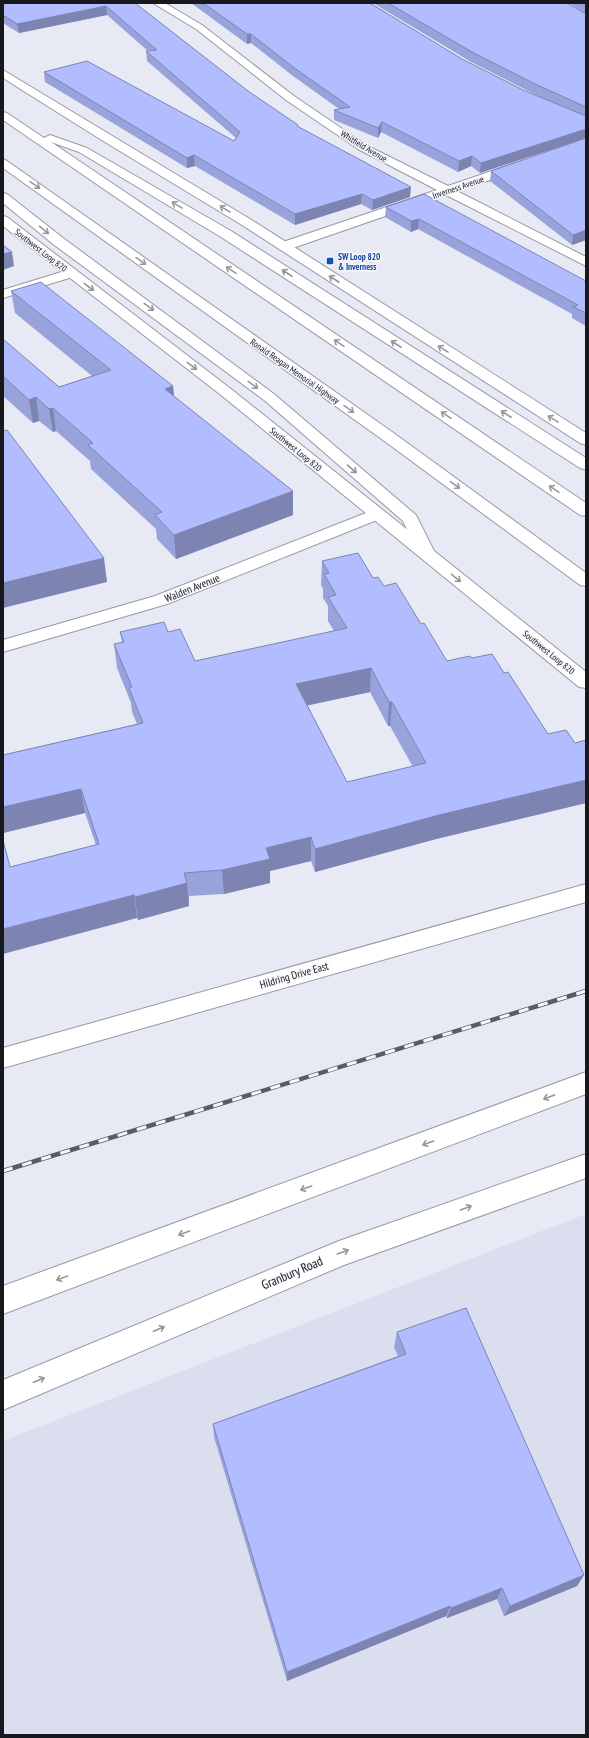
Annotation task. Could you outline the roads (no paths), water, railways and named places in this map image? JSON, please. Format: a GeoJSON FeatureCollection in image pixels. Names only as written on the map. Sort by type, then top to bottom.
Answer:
{"type":"FeatureCollection","features":[{"type":"Feature","properties":{"kind":"main road","name":"Whitfield Avenue"},"geometry":{"type":"LineString","coordinates":[[158,3],[199,28],[290,98],[362,147],[586,262]]}},
{"type":"Feature","properties":{"kind":"main road"},"geometry":{"type":"LineString","coordinates":[[3,73],[98,134],[285,246],[586,440]]}},
{"type":"Feature","properties":{"kind":"main road"},"geometry":{"type":"LineString","coordinates":[[3,115],[586,511]]}},
{"type":"Feature","properties":{"kind":"main road"},"geometry":{"type":"LineString","coordinates":[[18,126],[83,150],[219,230],[586,465]]}},
{"type":"Feature","properties":{"kind":"main road","name":"Ronald Reagan Memorial Highway"},"geometry":{"type":"LineString","coordinates":[[3,163],[382,432],[586,581]]}},
{"type":"Feature","properties":{"kind":"main road","name":"Inverness Avenue"},"geometry":{"type":"LineString","coordinates":[[285,246],[527,163]]}},
{"type":"Feature","properties":{"kind":"main road"},"geometry":{"type":"LineString","coordinates":[[3,197],[58,241],[269,397],[410,519],[426,553]]}},
{"type":"Feature","properties":{"kind":"main road","name":"Southwest Loop 820"},"geometry":{"type":"LineString","coordinates":[[3,220],[226,392],[376,514],[582,677]]}},
{"type":"Feature","properties":{"kind":"main road"},"geometry":{"type":"LineString","coordinates":[[3,294],[71,273]]}},
{"type":"Feature","properties":{"kind":"main road","name":"Walden Avenue"},"geometry":{"type":"LineString","coordinates":[[3,646],[161,600],[376,514]]}},
{"type":"Feature","properties":{"kind":"main road","name":"Hildring Drive East"},"geometry":{"type":"LineString","coordinates":[[3,1058],[586,893]]}},
{"type":"Feature","properties":{"kind":"main road"},"geometry":{"type":"LineString","coordinates":[[3,1300],[586,1083]]}},
{"type":"Feature","properties":{"kind":"main road","name":"Granbury Road"},"geometry":{"type":"LineString","coordinates":[[3,1395],[339,1254],[586,1166]]}},
{"type":"Feature","properties":{"kind":"railway"},"geometry":{"type":"LineString","coordinates":[[3,1171],[586,991]]}},
{"type":"Feature","properties":{"kind":"place","name":"SW Loop 820 & Inverness"},"geometry":{"type":"Point","coordinates":[330,261]}}]}
